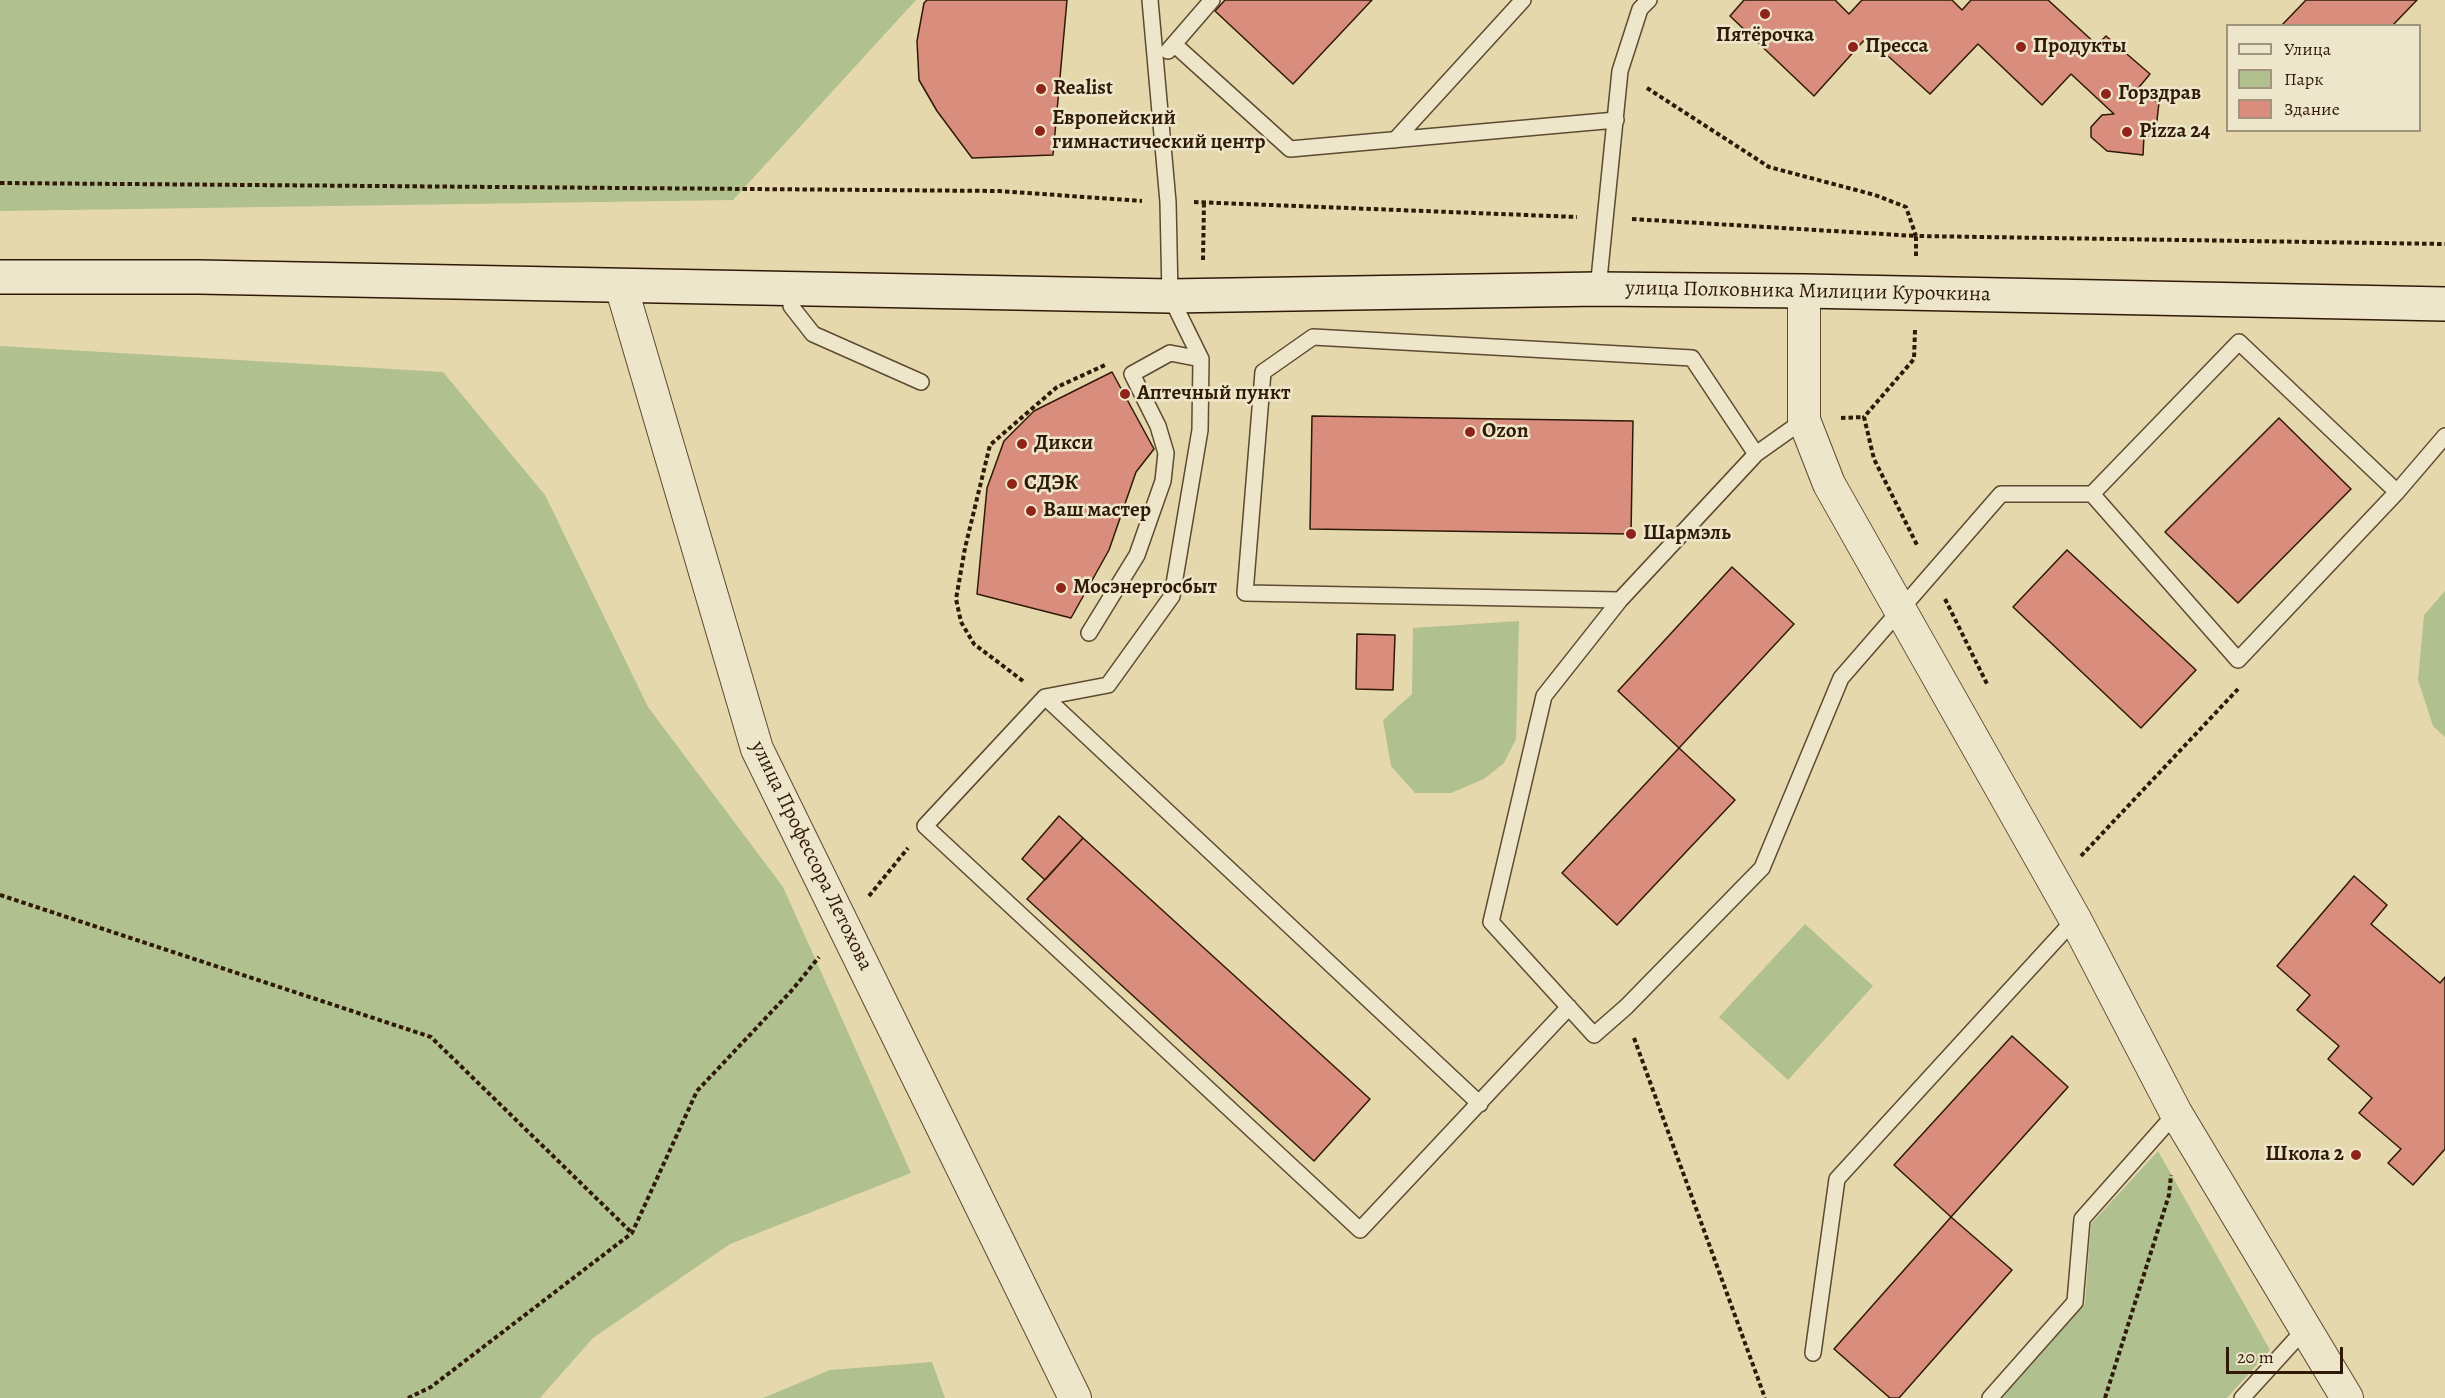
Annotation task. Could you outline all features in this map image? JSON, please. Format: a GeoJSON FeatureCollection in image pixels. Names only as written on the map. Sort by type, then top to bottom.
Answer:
{"type":"FeatureCollection","features":[{"type":"Feature","properties":{"kind":"street","name":"улица Полковника Милиции Курочкина"},"geometry":{"type":"LineString","coordinates":[[0,277],[211,278],[1170,296],[1598,290],[1804,291],[2445,304]]}},
{"type":"Feature","properties":{"kind":"street","name":"улица Профессора Летохова"},"geometry":{"type":"LineString","coordinates":[[621,286],[757,749],[1075,1398]]}},
{"type":"Feature","properties":{"kind":"street"},"geometry":{"type":"LineString","coordinates":[[1804,291],[1804,420],[1829,484],[2074,919],[2176,1113],[2347,1398]]}},
{"type":"Feature","properties":{"kind":"lane"},"geometry":{"type":"LineString","coordinates":[[1150,0],[1168,202],[1170,296],[1201,359],[1200,430],[1172,596],[1108,685],[1045,697],[925,826],[1360,1230],[1569,1007]]}},
{"type":"Feature","properties":{"kind":"lane"},"geometry":{"type":"LineString","coordinates":[[1156,60],[1175,45],[1212,0]]}},
{"type":"Feature","properties":{"kind":"lane"},"geometry":{"type":"LineString","coordinates":[[1395,140],[1523,0]]}},
{"type":"Feature","properties":{"kind":"lane"},"geometry":{"type":"LineString","coordinates":[[1598,290],[1620,71],[1639,3]]}},
{"type":"Feature","properties":{"kind":"lane"},"geometry":{"type":"LineString","coordinates":[[1175,45],[1290,149],[1616,120]]}},
{"type":"Feature","properties":{"kind":"lane"},"geometry":{"type":"LineString","coordinates":[[793,290],[791,306],[813,334],[921,382]]}},
{"type":"Feature","properties":{"kind":"lane"},"geometry":{"type":"LineString","coordinates":[[1620,600],[1245,593],[1263,372],[1313,337],[1692,358],[1756,454]]}},
{"type":"Feature","properties":{"kind":"lane"},"geometry":{"type":"LineString","coordinates":[[1804,420],[1756,454],[1620,600],[1544,696],[1491,922],[1594,1035],[1626,1007],[1762,868],[1841,678],[2001,494],[2092,494],[2239,342],[2397,492]]}},
{"type":"Feature","properties":{"kind":"lane"},"geometry":{"type":"LineString","coordinates":[[1089,633],[1137,555],[1163,481],[1166,453],[1158,426],[1132,374],[1170,353],[1201,359]]}},
{"type":"Feature","properties":{"kind":"lane"},"geometry":{"type":"LineString","coordinates":[[2092,494],[2238,660],[2397,492],[2445,436]]}},
{"type":"Feature","properties":{"kind":"lane"},"geometry":{"type":"LineString","coordinates":[[1045,697],[1480,1104]]}},
{"type":"Feature","properties":{"kind":"lane"},"geometry":{"type":"LineString","coordinates":[[1814,1353],[1837,1179],[2074,919]]}},
{"type":"Feature","properties":{"kind":"lane"},"geometry":{"type":"LineString","coordinates":[[1990,1398],[2075,1302],[2082,1219],[2176,1113]]}},
{"type":"Feature","properties":{"kind":"lane"},"geometry":{"type":"LineString","coordinates":[[2242,1398],[2306,1329]]}},
{"type":"Feature","properties":{"kind":"path"},"geometry":{"type":"LineString","coordinates":[[1620,71],[1769,167],[1875,195],[1906,207],[1916,236],[1914,359],[1864,417],[1874,459],[1991,691]]}},
{"type":"Feature","properties":{"kind":"path"},"geometry":{"type":"LineString","coordinates":[[0,183],[999,191],[1168,202],[1606,218],[1916,236],[2445,244]]}},
{"type":"Feature","properties":{"kind":"path"},"geometry":{"type":"LineString","coordinates":[[1202,294],[1203,202]]}},
{"type":"Feature","properties":{"kind":"path"},"geometry":{"type":"LineString","coordinates":[[1045,697],[974,644],[961,622],[956,599],[965,548],[990,445],[1057,387],[1110,363]]}},
{"type":"Feature","properties":{"kind":"path"},"geometry":{"type":"LineString","coordinates":[[2077,862],[2245,681]]}},
{"type":"Feature","properties":{"kind":"path"},"geometry":{"type":"LineString","coordinates":[[862,904],[925,826]]}},
{"type":"Feature","properties":{"kind":"path"},"geometry":{"type":"LineString","coordinates":[[0,895],[431,1037],[632,1233]]}},
{"type":"Feature","properties":{"kind":"path"},"geometry":{"type":"LineString","coordinates":[[408,1398],[431,1387],[632,1233],[697,1092],[793,989],[820,956]]}},
{"type":"Feature","properties":{"kind":"path"},"geometry":{"type":"LineString","coordinates":[[1626,1007],[1639,1055],[1765,1398]]}},
{"type":"Feature","properties":{"kind":"path"},"geometry":{"type":"LineString","coordinates":[[2105,1398],[2169,1195],[2171,1173]]}},
{"type":"Feature","properties":{"kind":"green space"},"geometry":{"type":"Polygon","coordinates":[[[0,0],[916,0],[733,200],[0,211],[0,0]]]}},
{"type":"Feature","properties":{"kind":"green space"},"geometry":{"type":"Polygon","coordinates":[[[0,346],[443,372],[545,495],[648,707],[783,887],[911,1173],[730,1244],[593,1338],[540,1398],[0,1398],[0,346]]]}},
{"type":"Feature","properties":{"kind":"green space"},"geometry":{"type":"Polygon","coordinates":[[[2445,591],[2445,737],[2433,726],[2418,680],[2424,615],[2445,591]]]}},
{"type":"Feature","properties":{"kind":"green space"},"geometry":{"type":"Polygon","coordinates":[[[1519,621],[1516,739],[1504,763],[1484,779],[1451,793],[1415,793],[1391,766],[1383,720],[1412,694],[1413,628],[1519,621]]]}},
{"type":"Feature","properties":{"kind":"green space"},"geometry":{"type":"Polygon","coordinates":[[[1805,924],[1873,986],[1788,1080],[1719,1017],[1805,924]]]}},
{"type":"Feature","properties":{"kind":"green space"},"geometry":{"type":"Polygon","coordinates":[[[2158,1151],[2270,1350],[2227,1398],[2002,1398],[2085,1303],[2091,1224],[2158,1151]]]}},
{"type":"Feature","properties":{"kind":"green space"},"geometry":{"type":"Polygon","coordinates":[[[932,1362],[945,1398],[763,1398],[830,1370],[932,1362]]]}},
{"type":"Feature","properties":{"kind":"building"},"geometry":{"type":"Polygon","coordinates":[[[927,0],[1067,0],[1053,155],[972,158],[937,111],[919,80],[917,41],[924,3],[927,0]]]}},
{"type":"Feature","properties":{"kind":"building"},"geometry":{"type":"Polygon","coordinates":[[[1225,0],[1372,0],[1293,84],[1215,11],[1225,0]]]}},
{"type":"Feature","properties":{"kind":"building"},"geometry":{"type":"Polygon","coordinates":[[[1744,0],[1835,0],[1849,14],[1862,0],[1952,0],[1962,10],[1971,0],[2048,0],[2097,45],[2106,36],[2150,74],[2135,92],[2159,103],[2155,137],[2144,136],[2143,155],[2107,151],[2091,137],[2091,127],[2102,115],[2114,114],[2071,74],[2042,105],[1978,44],[1930,94],[1867,37],[1814,96],[1730,16],[1744,0]]]}},
{"type":"Feature","properties":{"kind":"building"},"geometry":{"type":"Polygon","coordinates":[[[2306,0],[2417,0],[2394,24],[2283,24],[2306,0]]]}},
{"type":"Feature","properties":{"kind":"building"},"geometry":{"type":"Polygon","coordinates":[[[1112,372],[1154,449],[1136,472],[1109,550],[1071,618],[977,594],[987,488],[1004,441],[1034,411],[1112,372]]]}},
{"type":"Feature","properties":{"kind":"building"},"geometry":{"type":"Polygon","coordinates":[[[1312,416],[1633,421],[1631,534],[1310,529],[1312,416]]]}},
{"type":"Feature","properties":{"kind":"building"},"geometry":{"type":"Polygon","coordinates":[[[2279,418],[2351,489],[2238,603],[2165,532],[2279,418]]]}},
{"type":"Feature","properties":{"kind":"building"},"geometry":{"type":"Polygon","coordinates":[[[2067,550],[2196,670],[2141,728],[2013,607],[2067,550]]]}},
{"type":"Feature","properties":{"kind":"building"},"geometry":{"type":"Polygon","coordinates":[[[1732,567],[1794,624],[1679,748],[1618,691],[1732,567]]]}},
{"type":"Feature","properties":{"kind":"building"},"geometry":{"type":"Polygon","coordinates":[[[1357,634],[1395,635],[1393,690],[1356,689],[1357,634]]]}},
{"type":"Feature","properties":{"kind":"building"},"geometry":{"type":"Polygon","coordinates":[[[1679,748],[1735,800],[1617,925],[1562,873],[1679,748]]]}},
{"type":"Feature","properties":{"kind":"building"},"geometry":{"type":"Polygon","coordinates":[[[1059,816],[1083,838],[1045,880],[1022,859],[1059,816]]]}},
{"type":"Feature","properties":{"kind":"building"},"geometry":{"type":"Polygon","coordinates":[[[1083,838],[1370,1099],[1314,1161],[1027,899],[1083,838]]]}},
{"type":"Feature","properties":{"kind":"building"},"geometry":{"type":"Polygon","coordinates":[[[2354,876],[2387,905],[2371,924],[2440,983],[2445,977],[2445,1149],[2413,1185],[2388,1163],[2401,1149],[2359,1113],[2372,1098],[2328,1059],[2339,1046],[2297,1010],[2310,995],[2277,966],[2354,876]]]}},
{"type":"Feature","properties":{"kind":"building"},"geometry":{"type":"Polygon","coordinates":[[[2012,1036],[2068,1087],[1951,1217],[1894,1165],[2012,1036]]]}},
{"type":"Feature","properties":{"kind":"building"},"geometry":{"type":"Polygon","coordinates":[[[1951,1217],[2012,1270],[1899,1398],[1890,1398],[1834,1349],[1951,1217]]]}},
{"type":"Feature","properties":{"kind":"place","name":"Пятёрочка"},"geometry":{"type":"Point","coordinates":[1765,14]}},
{"type":"Feature","properties":{"kind":"place","name":"Пресса"},"geometry":{"type":"Point","coordinates":[1853,47]}},
{"type":"Feature","properties":{"kind":"place","name":"Продукты"},"geometry":{"type":"Point","coordinates":[2021,47]}},
{"type":"Feature","properties":{"kind":"place","name":"Realist"},"geometry":{"type":"Point","coordinates":[1041,89]}},
{"type":"Feature","properties":{"kind":"place","name":"Горздрав"},"geometry":{"type":"Point","coordinates":[2106,94]}},
{"type":"Feature","properties":{"kind":"place","name":"Европейский гимнастический центр"},"geometry":{"type":"Point","coordinates":[1040,131]}},
{"type":"Feature","properties":{"kind":"place","name":"Pizza 24"},"geometry":{"type":"Point","coordinates":[2127,132]}},
{"type":"Feature","properties":{"kind":"place","name":"Аптечный пункт"},"geometry":{"type":"Point","coordinates":[1125,394]}},
{"type":"Feature","properties":{"kind":"place","name":"Ozon"},"geometry":{"type":"Point","coordinates":[1470,432]}},
{"type":"Feature","properties":{"kind":"place","name":"Дикси"},"geometry":{"type":"Point","coordinates":[1022,444]}},
{"type":"Feature","properties":{"kind":"place","name":"СДЭК"},"geometry":{"type":"Point","coordinates":[1012,484]}},
{"type":"Feature","properties":{"kind":"place","name":"Ваш мастер"},"geometry":{"type":"Point","coordinates":[1031,511]}},
{"type":"Feature","properties":{"kind":"place","name":"Шармэль"},"geometry":{"type":"Point","coordinates":[1631,534]}},
{"type":"Feature","properties":{"kind":"place","name":"Мосэнергосбыт"},"geometry":{"type":"Point","coordinates":[1061,588]}},
{"type":"Feature","properties":{"kind":"place","name":"Школа 2"},"geometry":{"type":"Point","coordinates":[2356,1155]}}]}
